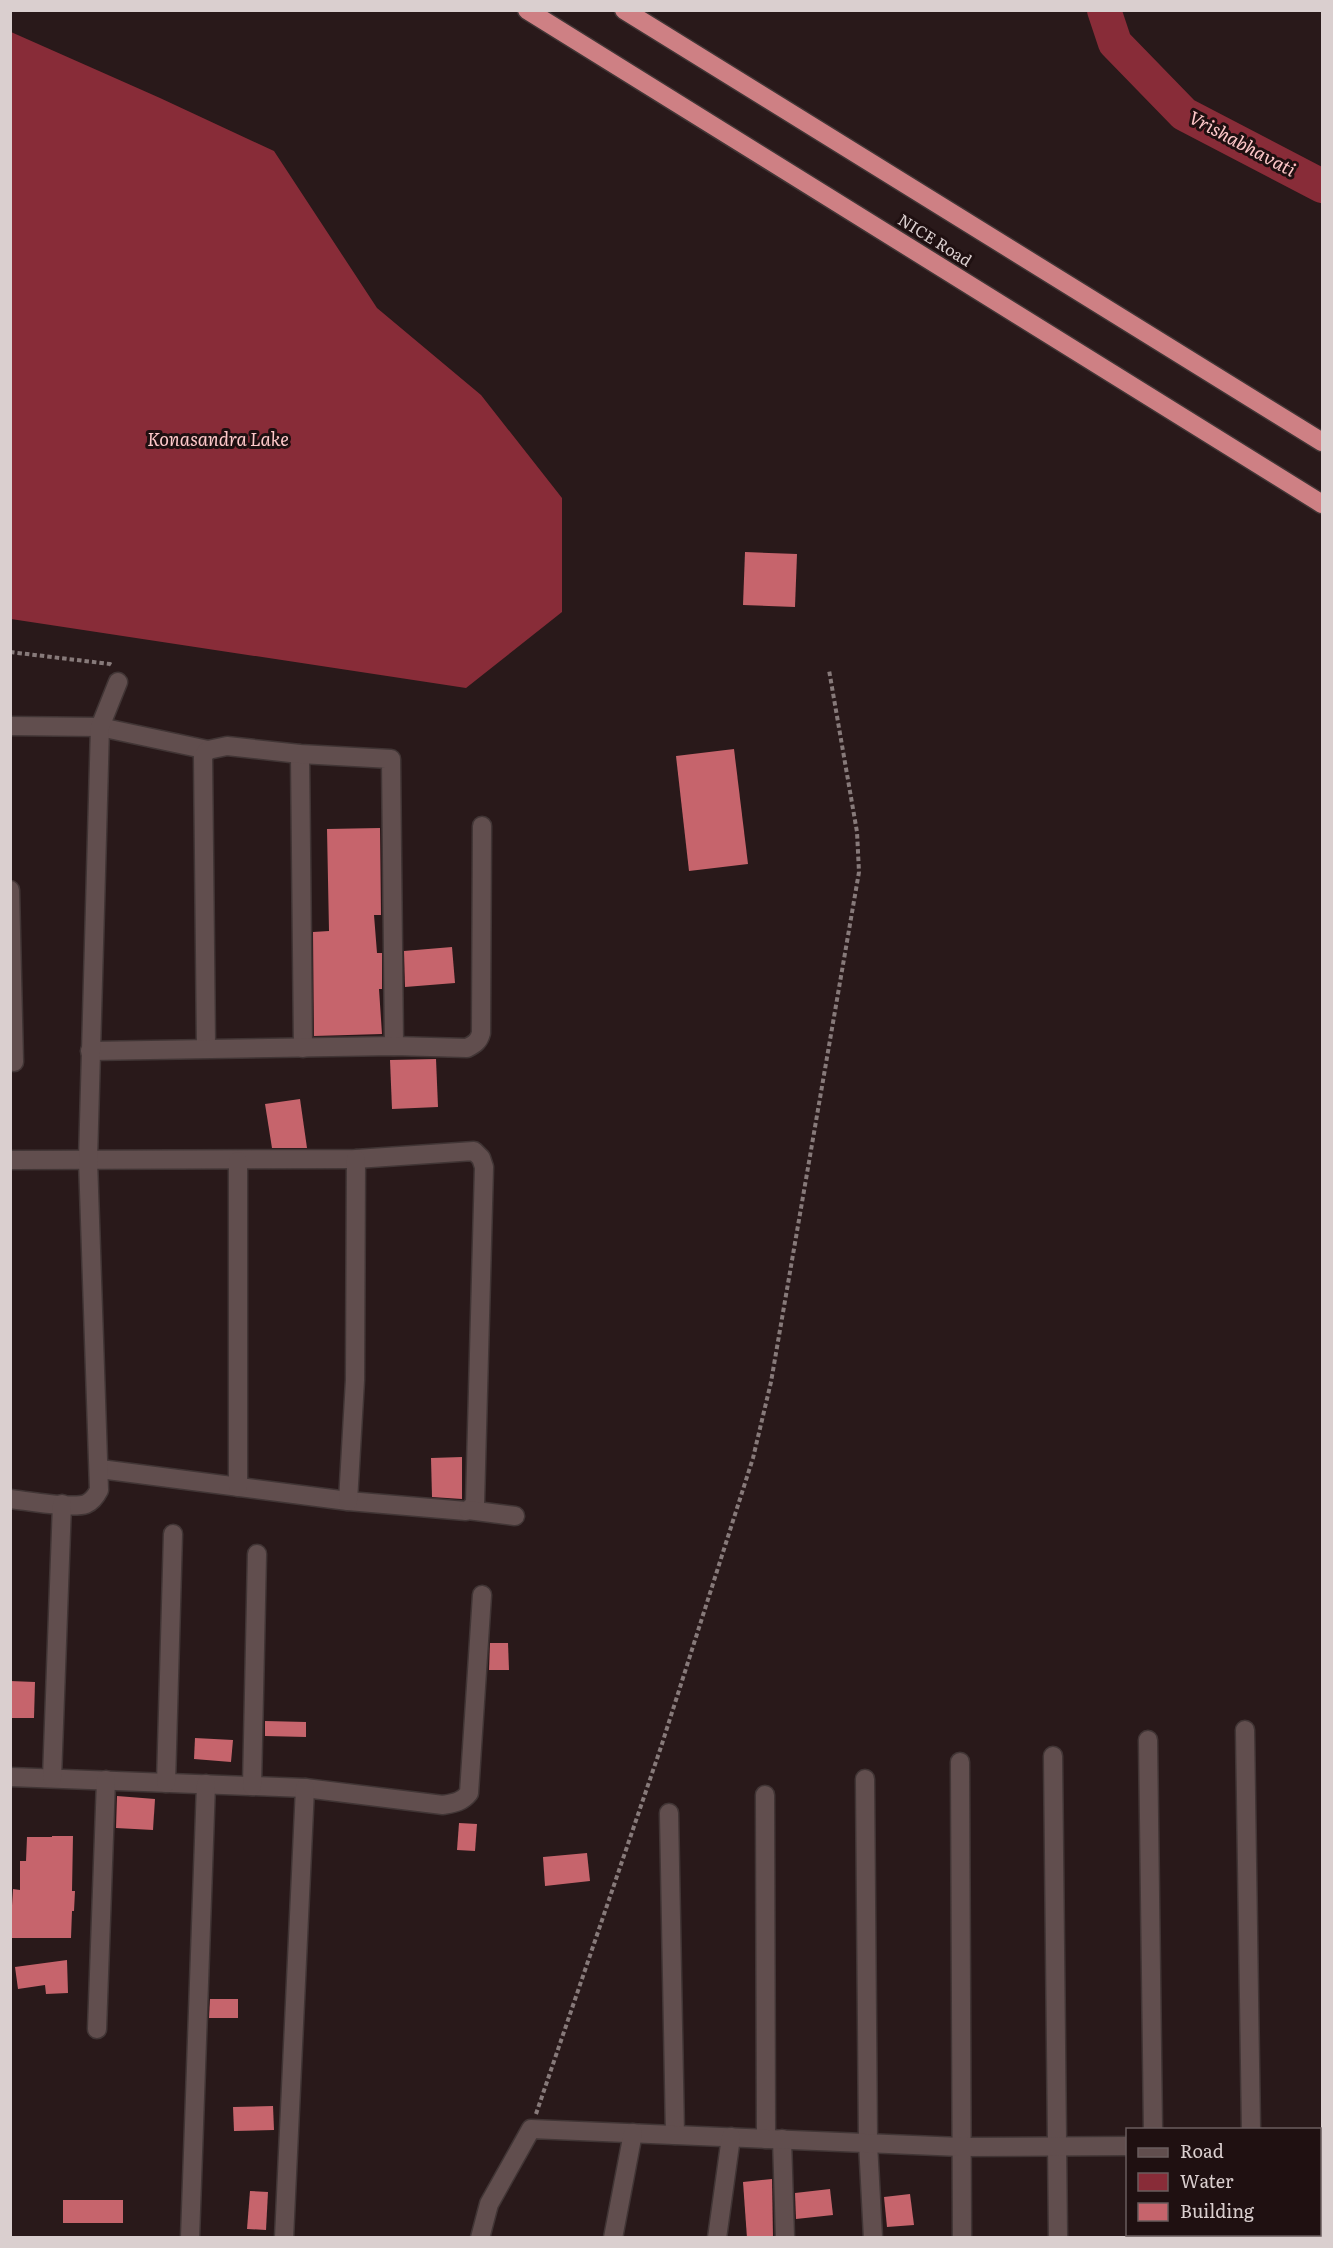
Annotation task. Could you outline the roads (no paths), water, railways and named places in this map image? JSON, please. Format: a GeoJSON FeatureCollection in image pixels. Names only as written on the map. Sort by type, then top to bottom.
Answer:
{"type":"FeatureCollection","features":[{"type":"Feature","properties":{"kind":"highway","name":"NICE Road"},"geometry":{"type":"LineString","coordinates":[[527,10],[1323,504]]}},
{"type":"Feature","properties":{"kind":"highway","name":"NICE Road"},"geometry":{"type":"LineString","coordinates":[[624,10],[1323,442]]}},
{"type":"Feature","properties":{"kind":"street"},"geometry":{"type":"LineString","coordinates":[[10,1499],[72,1506],[94,1500],[99,1490],[88,1160],[90,1051],[100,727],[118,682]]}},
{"type":"Feature","properties":{"kind":"street"},"geometry":{"type":"LineString","coordinates":[[10,726],[100,727],[208,750],[227,746],[300,754],[391,759],[394,1046]]}},
{"type":"Feature","properties":{"kind":"street"},"geometry":{"type":"LineString","coordinates":[[206,1048],[203,756],[208,750]]}},
{"type":"Feature","properties":{"kind":"street"},"geometry":{"type":"LineString","coordinates":[[300,754],[303,1048]]}},
{"type":"Feature","properties":{"kind":"street"},"geometry":{"type":"LineString","coordinates":[[90,1051],[467,1047],[479,1040],[482,826]]}},
{"type":"Feature","properties":{"kind":"street"},"geometry":{"type":"LineString","coordinates":[[10,890],[14,1062]]}},
{"type":"Feature","properties":{"kind":"street"},"geometry":{"type":"LineString","coordinates":[[10,1160],[356,1159],[474,1151],[481,1158],[484,1167],[475,1503],[468,1510]]}},
{"type":"Feature","properties":{"kind":"street"},"geometry":{"type":"LineString","coordinates":[[348,1501],[355,1380],[356,1159]]}},
{"type":"Feature","properties":{"kind":"street"},"geometry":{"type":"LineString","coordinates":[[237,1487],[238,1161]]}},
{"type":"Feature","properties":{"kind":"street"},"geometry":{"type":"LineString","coordinates":[[99,1469],[348,1501],[515,1516]]}},
{"type":"Feature","properties":{"kind":"street"},"geometry":{"type":"LineString","coordinates":[[52,1778],[62,1504]]}},
{"type":"Feature","properties":{"kind":"street"},"geometry":{"type":"LineString","coordinates":[[166,1783],[173,1534]]}},
{"type":"Feature","properties":{"kind":"street"},"geometry":{"type":"LineString","coordinates":[[252,1786],[257,1554]]}},
{"type":"Feature","properties":{"kind":"street"},"geometry":{"type":"LineString","coordinates":[[10,1777],[305,1788],[443,1805],[464,1799],[469,1793],[482,1595]]}},
{"type":"Feature","properties":{"kind":"street"},"geometry":{"type":"LineString","coordinates":[[1245,1730],[1251,2128]]}},
{"type":"Feature","properties":{"kind":"street"},"geometry":{"type":"LineString","coordinates":[[1148,1740],[1153,2128]]}},
{"type":"Feature","properties":{"kind":"street"},"geometry":{"type":"LineString","coordinates":[[1053,1756],[1058,2238]]}},
{"type":"Feature","properties":{"kind":"street"},"geometry":{"type":"LineString","coordinates":[[960,1762],[962,2238]]}},
{"type":"Feature","properties":{"kind":"street"},"geometry":{"type":"LineString","coordinates":[[865,1779],[868,2143],[873,2238]]}},
{"type":"Feature","properties":{"kind":"street"},"geometry":{"type":"LineString","coordinates":[[97,2029],[106,1780]]}},
{"type":"Feature","properties":{"kind":"street"},"geometry":{"type":"LineString","coordinates":[[190,2238],[206,1784]]}},
{"type":"Feature","properties":{"kind":"street"},"geometry":{"type":"LineString","coordinates":[[284,2238],[305,1788]]}},
{"type":"Feature","properties":{"kind":"street"},"geometry":{"type":"LineString","coordinates":[[765,1795],[774,2139],[785,2238]]}},
{"type":"Feature","properties":{"kind":"street"},"geometry":{"type":"LineString","coordinates":[[669,1813],[675,2135]]}},
{"type":"Feature","properties":{"kind":"street"},"geometry":{"type":"LineString","coordinates":[[480,2238],[489,2204],[531,2129],[962,2147],[1126,2146]]}},
{"type":"Feature","properties":{"kind":"street"},"geometry":{"type":"LineString","coordinates":[[613,2238],[633,2133]]}},
{"type":"Feature","properties":{"kind":"street"},"geometry":{"type":"LineString","coordinates":[[717,2238],[731,2137]]}},
{"type":"Feature","properties":{"kind":"water","name":"Konasandra Lake"},"geometry":{"type":"Polygon","coordinates":[[[11,32],[274,151],[377,308],[481,395],[562,498],[562,612],[466,688],[11,619],[11,32]]]}},
{"type":"Feature","properties":{"kind":"waterway","name":"Vrishabhavati"},"geometry":{"type":"LineString","coordinates":[[1104,10],[1115,43],[1184,114],[1322,186]]}}]}
